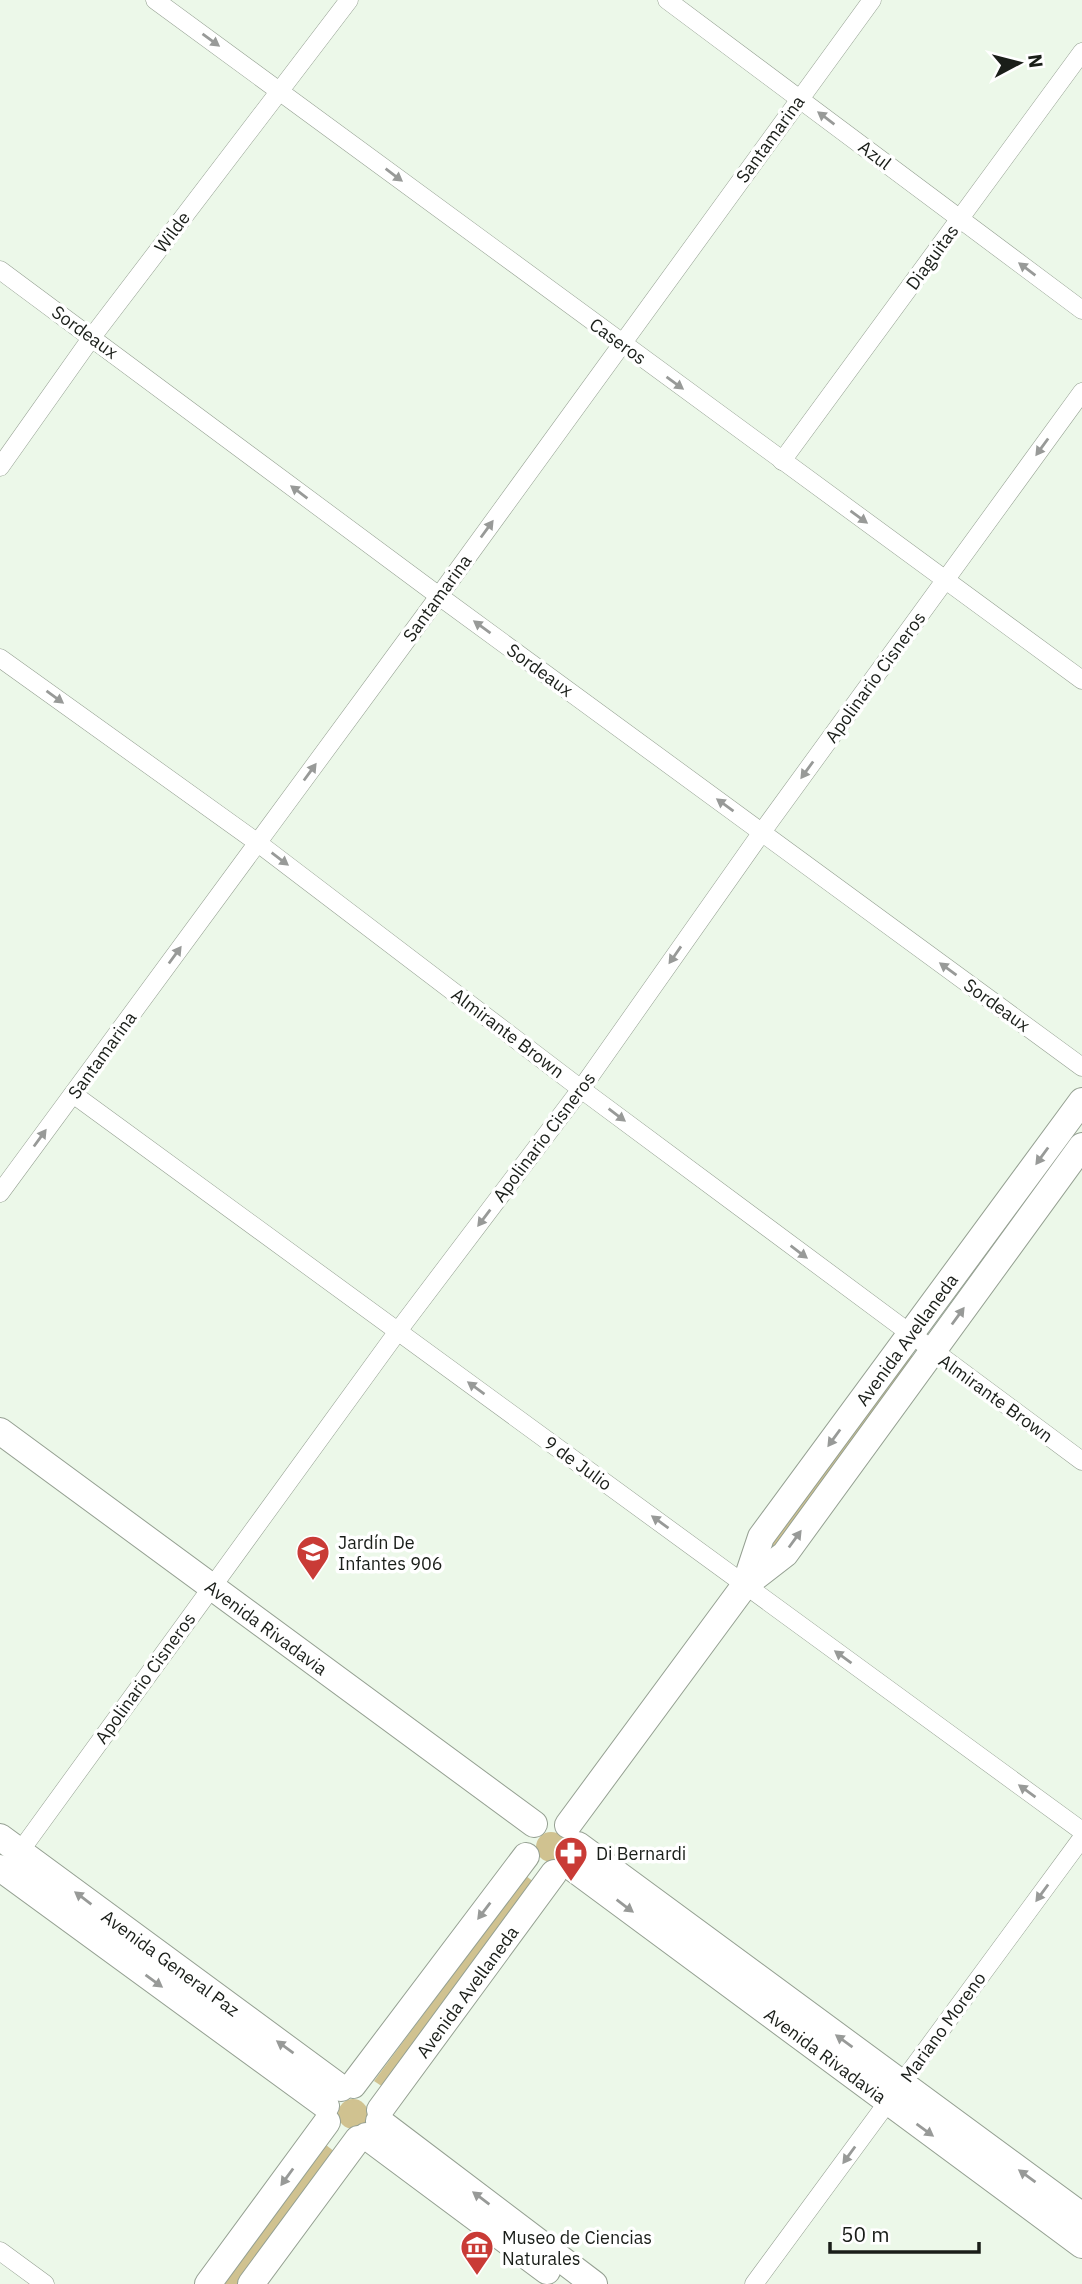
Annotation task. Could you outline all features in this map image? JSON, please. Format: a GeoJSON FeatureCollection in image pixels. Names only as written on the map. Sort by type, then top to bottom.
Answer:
{"type":"FeatureCollection","features":[{"type":"Feature","properties":{"kind":"main road","name":"Avenida Avellaneda"},"geometry":{"type":"LineString","coordinates":[[251,2284],[371,2127],[568,1852],[745,1585],[761,1537],[1082,1101]]}},
{"type":"Feature","properties":{"kind":"main road","name":"Avenida Avellaneda"},"geometry":{"type":"LineString","coordinates":[[745,1585],[785,1554],[1082,1146]]}},
{"type":"Feature","properties":{"kind":"main road","name":"Avenida Rivadavia"},"geometry":{"type":"LineString","coordinates":[[0,1431],[528,1840],[534,1868],[540,1871],[568,1852],[895,2093],[1082,2245]]}},
{"type":"Feature","properties":{"kind":"main road","name":"Avenida Rivadavia"},"geometry":{"type":"LineString","coordinates":[[0,1452],[206,1593]]}},
{"type":"Feature","properties":{"kind":"main road"},"geometry":{"type":"LineString","coordinates":[[528,1840],[551,1818],[568,1852]]}},
{"type":"Feature","properties":{"kind":"main road","name":"Avenida Avellaneda"},"geometry":{"type":"LineString","coordinates":[[208,2284],[337,2100],[528,1840]]}},
{"type":"Feature","properties":{"kind":"main road","name":"Avenida General Paz"},"geometry":{"type":"LineString","coordinates":[[5,1861],[131,1949],[337,2100]]}},
{"type":"Feature","properties":{"kind":"main road"},"geometry":{"type":"LineString","coordinates":[[371,2092],[376,2097],[371,2127],[339,2136],[330,2127],[337,2100],[371,2092]]}},
{"type":"Feature","properties":{"kind":"main road","name":"Avenida Rivadavia"},"geometry":{"type":"LineString","coordinates":[[895,2093],[1082,2216]]}},
{"type":"Feature","properties":{"kind":"main road"},"geometry":{"type":"LineString","coordinates":[[371,2127],[565,2284]]}},
{"type":"Feature","properties":{"kind":"main road"},"geometry":{"type":"LineString","coordinates":[[371,2127],[594,2284]]}},
{"type":"Feature","properties":{"kind":"street","name":"Caseros"},"geometry":{"type":"LineString","coordinates":[[155,0],[1082,680]]}},
{"type":"Feature","properties":{"kind":"street","name":"Wilde"},"geometry":{"type":"LineString","coordinates":[[0,467],[92,337],[349,0]]}},
{"type":"Feature","properties":{"kind":"street","name":"Azul"},"geometry":{"type":"LineString","coordinates":[[667,0],[1082,310]]}},
{"type":"Feature","properties":{"kind":"street","name":"Santamarina"},"geometry":{"type":"LineString","coordinates":[[0,1193],[439,596],[872,0]]}},
{"type":"Feature","properties":{"kind":"street","name":"Diaguitas"},"geometry":{"type":"LineString","coordinates":[[782,461],[1082,52]]}},
{"type":"Feature","properties":{"kind":"street","name":"Sordeaux"},"geometry":{"type":"LineString","coordinates":[[0,270],[439,596],[1082,1067]]}},
{"type":"Feature","properties":{"kind":"street","name":"Apolinario Cisneros"},"geometry":{"type":"LineString","coordinates":[[5,1861],[581,1089],[762,832],[1082,392]]}},
{"type":"Feature","properties":{"kind":"street","name":"Almirante Brown"},"geometry":{"type":"LineString","coordinates":[[0,658],[258,843],[581,1089],[1082,1461]]}},
{"type":"Feature","properties":{"kind":"street","name":"9 de Julio"},"geometry":{"type":"LineString","coordinates":[[73,1094],[1082,1831]]}},
{"type":"Feature","properties":{"kind":"street","name":"Mariano Moreno"},"geometry":{"type":"LineString","coordinates":[[754,2284],[1082,1838]]}},
{"type":"Feature","properties":{"kind":"street"},"geometry":{"type":"LineString","coordinates":[[0,2251],[45,2284]]}},
{"type":"Feature","properties":{"kind":"shaded area"},"geometry":{"type":"Polygon","coordinates":[[[909,1354],[917,1360],[766,1565],[757,1559],[909,1354]]]}},
{"type":"Feature","properties":{"kind":"shaded area"},"geometry":{"type":"Polygon","coordinates":[[[551,1832],[557,1833],[565,1841],[565,1853],[557,1861],[551,1862],[545,1861],[537,1853],[536,1847],[537,1841],[545,1833],[551,1832]]]}},
{"type":"Feature","properties":{"kind":"shaded area"},"geometry":{"type":"Polygon","coordinates":[[[526,1876],[534,1882],[383,2087],[374,2081],[526,1876]]]}},
{"type":"Feature","properties":{"kind":"shaded area"},"geometry":{"type":"Polygon","coordinates":[[[353,2099],[359,2100],[367,2108],[367,2120],[359,2128],[353,2129],[347,2128],[339,2120],[338,2114],[339,2108],[347,2100],[353,2099]]]}},
{"type":"Feature","properties":{"kind":"shaded area"},"geometry":{"type":"Polygon","coordinates":[[[326,2145],[335,2152],[237,2284],[224,2284],[326,2145]]]}},
{"type":"Feature","properties":{"kind":"place","name":"Jardín De Infantes 906"},"geometry":{"type":"Point","coordinates":[313,1582]}},
{"type":"Feature","properties":{"kind":"place","name":"Di Bernardi"},"geometry":{"type":"Point","coordinates":[571,1883]}},
{"type":"Feature","properties":{"kind":"place","name":"Museo de Ciencias Naturales"},"geometry":{"type":"Point","coordinates":[477,2277]}}]}
